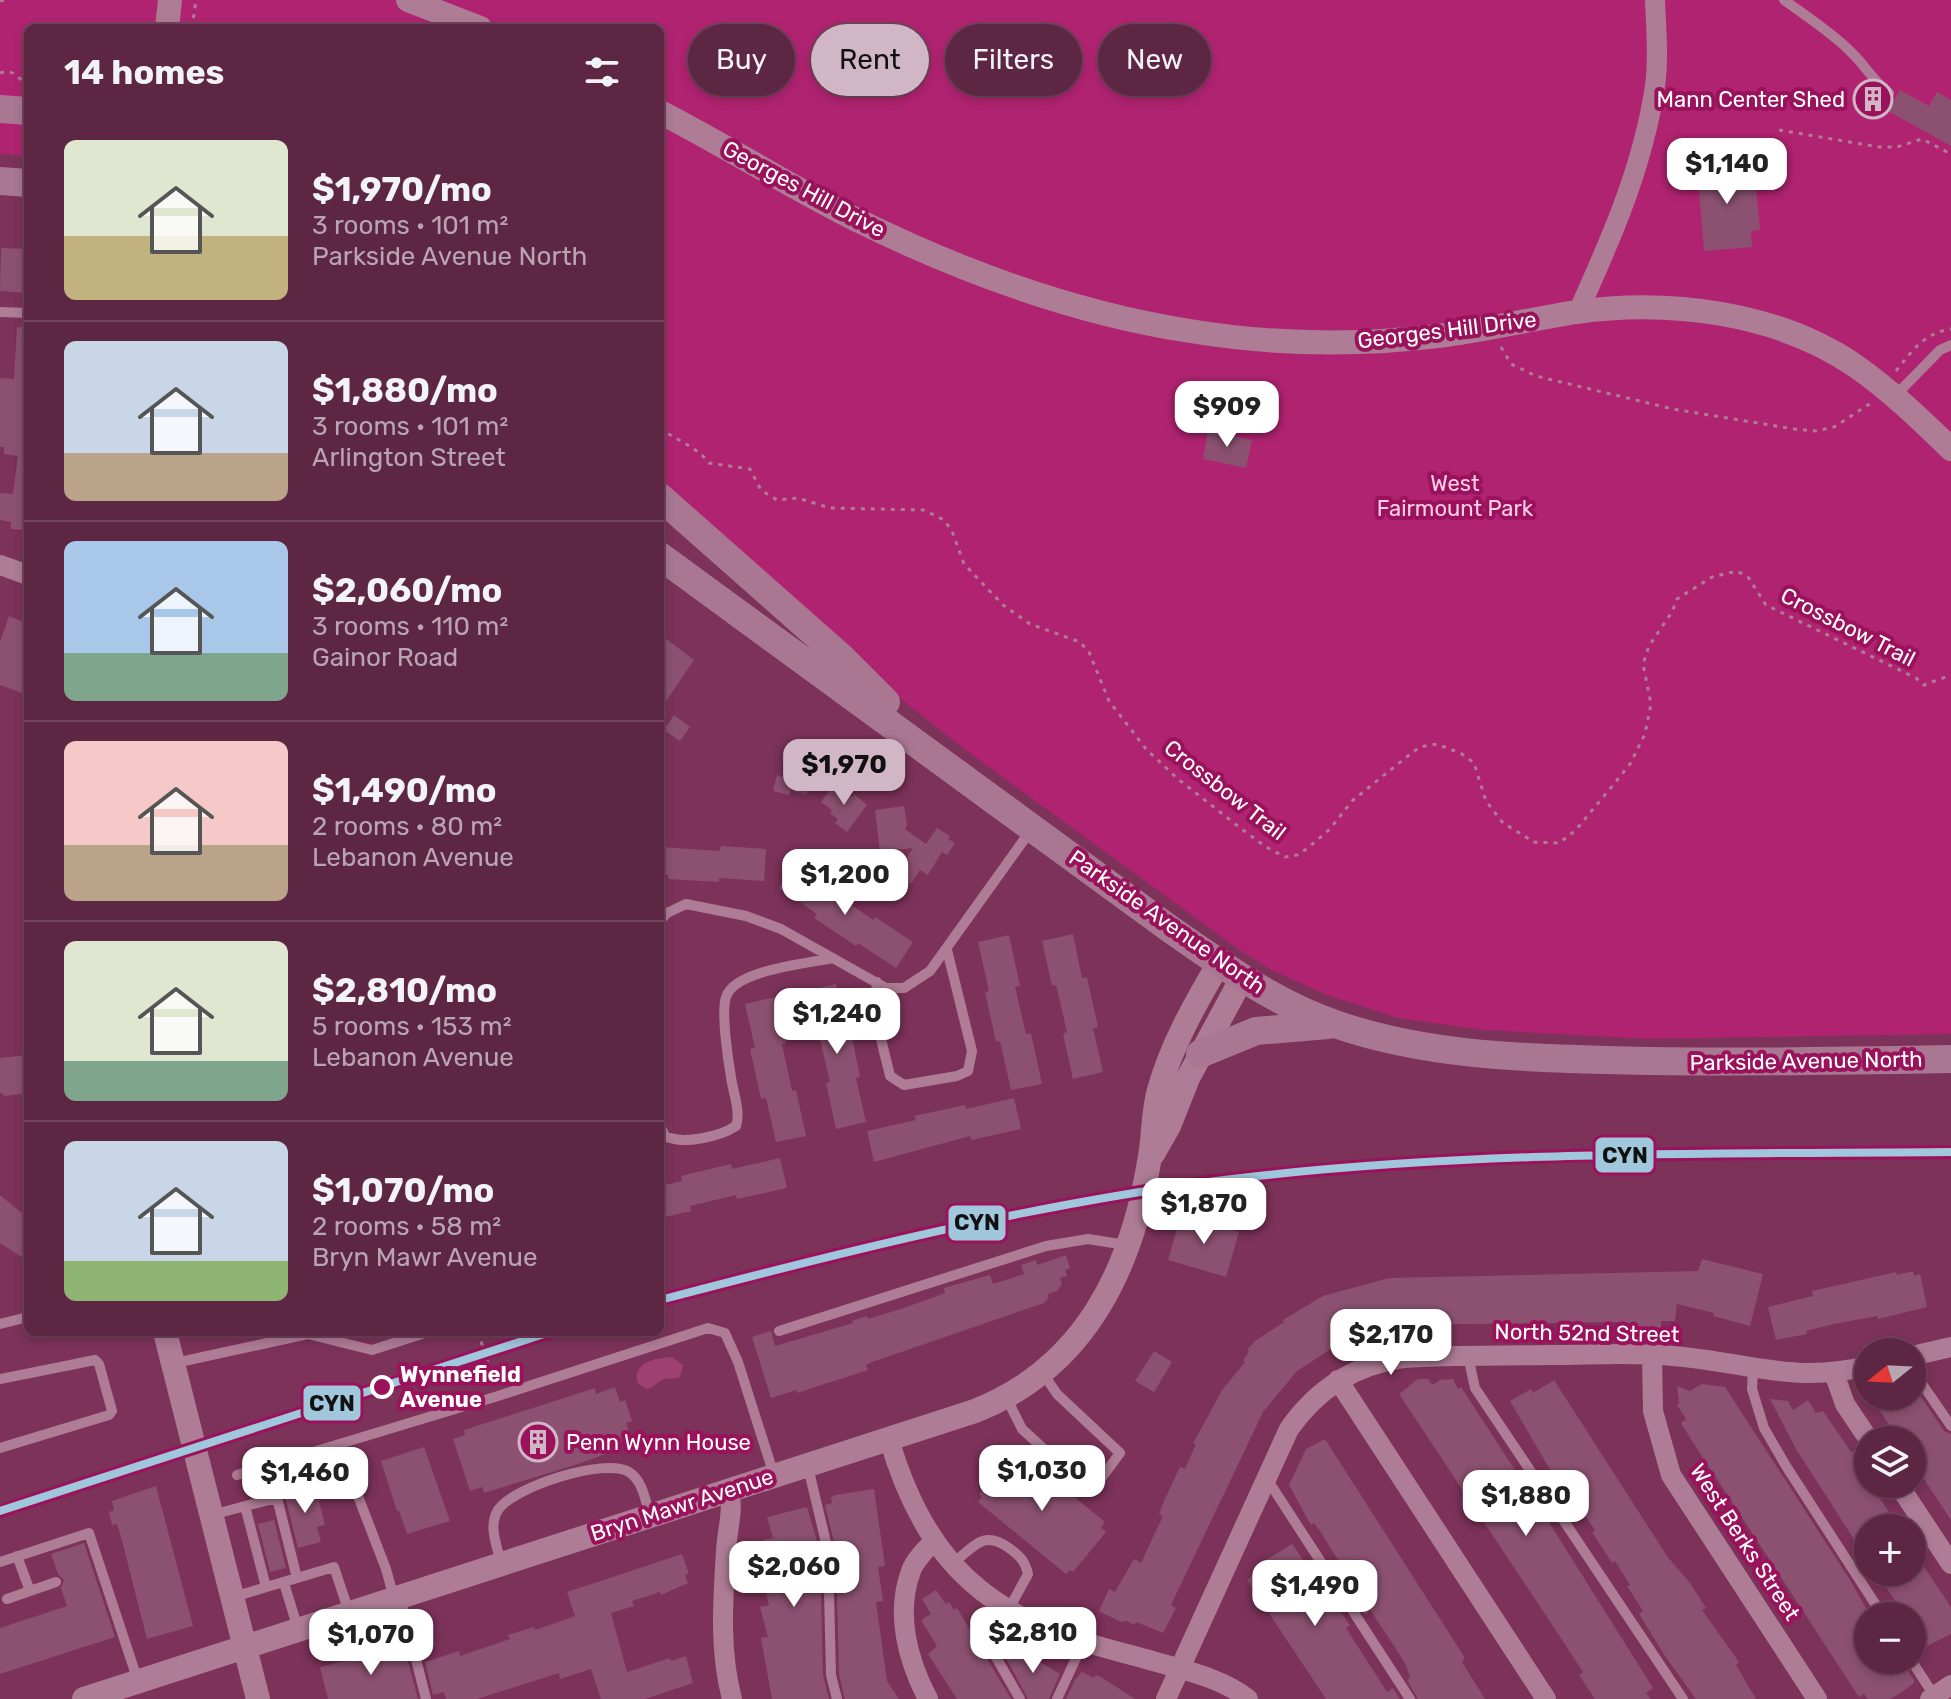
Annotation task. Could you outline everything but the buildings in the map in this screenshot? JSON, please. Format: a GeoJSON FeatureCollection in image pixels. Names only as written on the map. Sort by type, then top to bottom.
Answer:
{"type":"FeatureCollection","features":[{"type":"Feature","properties":{"kind":"main road"},"geometry":{"type":"LineString","coordinates":[[0,109],[24,111]]}},
{"type":"Feature","properties":{"kind":"main road"},"geometry":{"type":"LineString","coordinates":[[0,181],[24,183]]}},
{"type":"Feature","properties":{"kind":"main road"},"geometry":{"type":"LineString","coordinates":[[664,501],[841,657],[952,768]]}},
{"type":"Feature","properties":{"kind":"main road","name":"Parkside Avenue North"},"geometry":{"type":"LineString","coordinates":[[664,559],[1219,963],[1295,1008],[1337,1025],[1414,1044],[1498,1055],[1676,1062],[1951,1059]]}},
{"type":"Feature","properties":{"kind":"main road"},"geometry":{"type":"LineString","coordinates":[[1200,1054],[1256,1031],[1337,1025]]}},
{"type":"Feature","properties":{"kind":"street"},"geometry":{"type":"LineString","coordinates":[[167,24],[170,0]]}},
{"type":"Feature","properties":{"kind":"street"},"geometry":{"type":"LineString","coordinates":[[408,0],[470,24]]}},
{"type":"Feature","properties":{"kind":"street"},"geometry":{"type":"LineString","coordinates":[[1578,312],[1611,241],[1635,178],[1655,83],[1655,0]]}},
{"type":"Feature","properties":{"kind":"street","name":"Georges Hill Drive"},"geometry":{"type":"LineString","coordinates":[[664,114],[821,201],[930,254],[1052,298],[1149,323],[1230,337],[1313,343],[1450,335],[1578,312],[1668,308],[1734,316],[1778,329],[1853,365],[1888,389],[1951,449]]}},
{"type":"Feature","properties":{"kind":"street"},"geometry":{"type":"LineString","coordinates":[[0,565],[24,574]]}},
{"type":"Feature","properties":{"kind":"street","name":"Bryn Mawr Avenue"},"geometry":{"type":"LineString","coordinates":[[84,1699],[975,1411],[1006,1397],[1042,1372],[1074,1344],[1095,1316],[1111,1286],[1128,1246],[1150,1160],[1151,1125],[1167,1064],[1188,1016],[1219,963]]}},
{"type":"Feature","properties":{"kind":"street","name":"Bryn Mawr Avenue"},"geometry":{"type":"LineString","coordinates":[[1150,1160],[1169,1126],[1200,1054],[1242,978]]}},
{"type":"Feature","properties":{"kind":"street"},"geometry":{"type":"LineString","coordinates":[[166,1336],[258,1699]]}},
{"type":"Feature","properties":{"kind":"street"},"geometry":{"type":"LineString","coordinates":[[1926,1355],[1951,1347]]}},
{"type":"Feature","properties":{"kind":"street","name":"North 52nd Street"},"geometry":{"type":"LineString","coordinates":[[1166,1699],[1266,1477],[1298,1417],[1318,1395],[1338,1380],[1367,1366],[1391,1360],[1468,1356],[1652,1355],[1802,1375],[1854,1369]]}},
{"type":"Feature","properties":{"kind":"street","name":"West Berks Street"},"geometry":{"type":"LineString","coordinates":[[1652,1355],[1653,1411],[1671,1475],[1817,1699]]}},
{"type":"Feature","properties":{"kind":"street"},"geometry":{"type":"LineString","coordinates":[[1834,1373],[1845,1404],[1860,1426]]}},
{"type":"Feature","properties":{"kind":"street"},"geometry":{"type":"LineString","coordinates":[[1338,1380],[1546,1699]]}},
{"type":"Feature","properties":{"kind":"street"},"geometry":{"type":"LineString","coordinates":[[889,1439],[909,1495],[934,1541],[952,1564],[1005,1607],[1044,1627],[1178,1668],[1239,1691],[1248,1699]]}},
{"type":"Feature","properties":{"kind":"street"},"geometry":{"type":"LineString","coordinates":[[729,1490],[732,1510],[725,1553],[723,1643],[732,1699]]}},
{"type":"Feature","properties":{"kind":"street"},"geometry":{"type":"LineString","coordinates":[[1907,1498],[1951,1564]]}},
{"type":"Feature","properties":{"kind":"street"},"geometry":{"type":"LineString","coordinates":[[928,1699],[907,1650],[906,1591],[911,1571],[934,1541]]}},
{"type":"Feature","properties":{"kind":"lane"},"geometry":{"type":"LineString","coordinates":[[1784,0],[1848,48],[1874,81],[1889,93]]}},
{"type":"Feature","properties":{"kind":"lane"},"geometry":{"type":"LineString","coordinates":[[0,312],[24,313]]}},
{"type":"Feature","properties":{"kind":"lane"},"geometry":{"type":"LineString","coordinates":[[1888,389],[1951,345]]}},
{"type":"Feature","properties":{"kind":"lane"},"geometry":{"type":"LineString","coordinates":[[664,916],[686,904],[746,916],[770,924],[886,988],[896,989],[913,984],[930,971],[1033,828]]}},
{"type":"Feature","properties":{"kind":"lane"},"geometry":{"type":"LineString","coordinates":[[877,982],[874,1002],[890,1076],[895,1081],[911,1085],[964,1073],[971,1065],[972,1051],[947,950]]}},
{"type":"Feature","properties":{"kind":"lane"},"geometry":{"type":"LineString","coordinates":[[664,1134],[677,1141],[724,1132],[736,1126],[727,1049],[726,996],[734,984],[754,974],[833,958]]}},
{"type":"Feature","properties":{"kind":"lane"},"geometry":{"type":"LineString","coordinates":[[779,1331],[1046,1246],[1088,1239],[1128,1246]]}},
{"type":"Feature","properties":{"kind":"lane"},"geometry":{"type":"LineString","coordinates":[[0,1324],[24,1318]]}},
{"type":"Feature","properties":{"kind":"lane"},"geometry":{"type":"LineString","coordinates":[[237,1475],[708,1328],[725,1333],[738,1362],[774,1475]]}},
{"type":"Feature","properties":{"kind":"lane"},"geometry":{"type":"LineString","coordinates":[[173,1364],[299,1336]]}},
{"type":"Feature","properties":{"kind":"lane"},"geometry":{"type":"LineString","coordinates":[[316,1336],[372,1350],[416,1336]]}},
{"type":"Feature","properties":{"kind":"lane"},"geometry":{"type":"LineString","coordinates":[[1468,1356],[1475,1388],[1683,1699]]}},
{"type":"Feature","properties":{"kind":"lane"},"geometry":{"type":"LineString","coordinates":[[0,1379],[95,1360],[99,1364],[112,1411],[109,1415],[0,1448]]}},
{"type":"Feature","properties":{"kind":"lane"},"geometry":{"type":"LineString","coordinates":[[1753,1369],[1752,1389],[1764,1428],[1874,1602]]}},
{"type":"Feature","properties":{"kind":"lane"},"geometry":{"type":"LineString","coordinates":[[1006,1397],[1022,1429],[1091,1492],[1120,1453],[1057,1394],[1042,1372]]}},
{"type":"Feature","properties":{"kind":"lane"},"geometry":{"type":"LineString","coordinates":[[1926,1390],[1951,1426]]}},
{"type":"Feature","properties":{"kind":"lane"},"geometry":{"type":"LineString","coordinates":[[346,1465],[397,1597],[426,1699]]}},
{"type":"Feature","properties":{"kind":"lane"},"geometry":{"type":"LineString","coordinates":[[807,1465],[827,1540],[831,1574],[831,1675],[837,1699]]}},
{"type":"Feature","properties":{"kind":"lane"},"geometry":{"type":"LineString","coordinates":[[502,1563],[493,1525],[499,1509],[517,1493],[574,1473],[606,1468],[624,1470],[637,1479],[650,1515]]}},
{"type":"Feature","properties":{"kind":"lane"},"geometry":{"type":"LineString","coordinates":[[1266,1477],[1410,1699]]}},
{"type":"Feature","properties":{"kind":"lane"},"geometry":{"type":"LineString","coordinates":[[212,1515],[277,1498],[284,1543],[297,1578]]}},
{"type":"Feature","properties":{"kind":"lane"},"geometry":{"type":"LineString","coordinates":[[245,1506],[259,1549],[266,1587]]}},
{"type":"Feature","properties":{"kind":"lane"},"geometry":{"type":"LineString","coordinates":[[0,1562],[89,1533],[138,1681]]}},
{"type":"Feature","properties":{"kind":"lane"},"geometry":{"type":"LineString","coordinates":[[952,1564],[990,1538],[996,1538],[1025,1561],[1028,1574],[989,1633],[989,1645],[1020,1699]]}},
{"type":"Feature","properties":{"kind":"lane"},"geometry":{"type":"LineString","coordinates":[[17,1556],[30,1591]]}},
{"type":"Feature","properties":{"kind":"lane"},"geometry":{"type":"LineString","coordinates":[[233,1597],[334,1567],[349,1613]]}},
{"type":"Feature","properties":{"kind":"lane"},"geometry":{"type":"LineString","coordinates":[[7,1599],[56,1582]]}},
{"type":"Feature","properties":{"kind":"lane"},"geometry":{"type":"LineString","coordinates":[[284,1583],[298,1629]]}},
{"type":"Feature","properties":{"kind":"lane"},"geometry":{"type":"LineString","coordinates":[[1057,1699],[1084,1641]]}},
{"type":"Feature","properties":{"kind":"lane"},"geometry":{"type":"LineString","coordinates":[[1922,1674],[1938,1695]]}},
{"type":"Feature","properties":{"kind":"path"},"geometry":{"type":"LineString","coordinates":[[193,24],[196,0]]}},
{"type":"Feature","properties":{"kind":"path"},"geometry":{"type":"LineString","coordinates":[[0,73],[17,74],[24,82]]}},
{"type":"Feature","properties":{"kind":"path"},"geometry":{"type":"LineString","coordinates":[[1779,130],[1879,147],[1897,147],[1922,139],[1951,154]]}},
{"type":"Feature","properties":{"kind":"path"},"geometry":{"type":"LineString","coordinates":[[1501,349],[1517,368],[1556,381],[1673,409],[1807,431],[1825,430],[1862,411],[1888,389],[1923,339],[1951,329]]}},
{"type":"Feature","properties":{"kind":"path","name":"Crossbow Trail"},"geometry":{"type":"LineString","coordinates":[[664,431],[693,446],[709,463],[750,469],[761,490],[777,500],[798,498],[830,508],[924,510],[944,520],[952,531],[964,564],[1003,605],[1030,624],[1080,642],[1089,652],[1109,701],[1146,749],[1178,779],[1239,827],[1285,857],[1297,855],[1308,848],[1330,829],[1352,801],[1409,755],[1420,747],[1437,744],[1462,754],[1474,763],[1486,801],[1503,823],[1534,842],[1559,843],[1575,831],[1630,764],[1645,734],[1651,704],[1643,664],[1649,646],[1677,599],[1712,577],[1737,571],[1748,577],[1766,605],[1916,678],[1924,685],[1951,675]]}},
{"type":"Feature","properties":{"kind":"path"},"geometry":{"type":"LineString","coordinates":[[479,1336],[498,1396]]}},
{"type":"Feature","properties":{"kind":"green space","name":"West Fairmount Park"},"geometry":{"type":"Polygon","coordinates":[[[0,0],[1951,0],[1951,1034],[1646,1039],[1485,1030],[1398,1018],[1324,994],[1268,968],[1238,949],[907,704],[664,491],[664,24],[24,24],[24,106],[0,104],[0,0]]]}},
{"type":"Feature","properties":{"kind":"green space"},"geometry":{"type":"Polygon","coordinates":[[[0,117],[24,119],[24,156],[0,154],[0,117]]]}},
{"type":"Feature","properties":{"kind":"shaded area"},"geometry":{"type":"Polygon","coordinates":[[[672,1357],[683,1365],[680,1377],[661,1380],[650,1389],[637,1382],[639,1370],[647,1362],[672,1357]]]}},
{"type":"Feature","properties":{"kind":"transit line","name":"CYN"},"geometry":{"type":"LineString","coordinates":[[664,1299],[870,1247],[1011,1216],[1224,1180],[1315,1170],[1496,1158],[1951,1152]]}},
{"type":"Feature","properties":{"kind":"transit line","name":"CYN"},"geometry":{"type":"LineString","coordinates":[[0,1511],[538,1336]]}},
{"type":"Feature","properties":{"kind":"place","name":"Mann Center Shed"},"geometry":{"type":"Point","coordinates":[1873,99]}},
{"type":"Feature","properties":{"kind":"place","name":"Wynnefield Avenue"},"geometry":{"type":"Point","coordinates":[382,1387]}},
{"type":"Feature","properties":{"kind":"place","name":"Penn Wynn House"},"geometry":{"type":"Point","coordinates":[538,1442]}}]}
